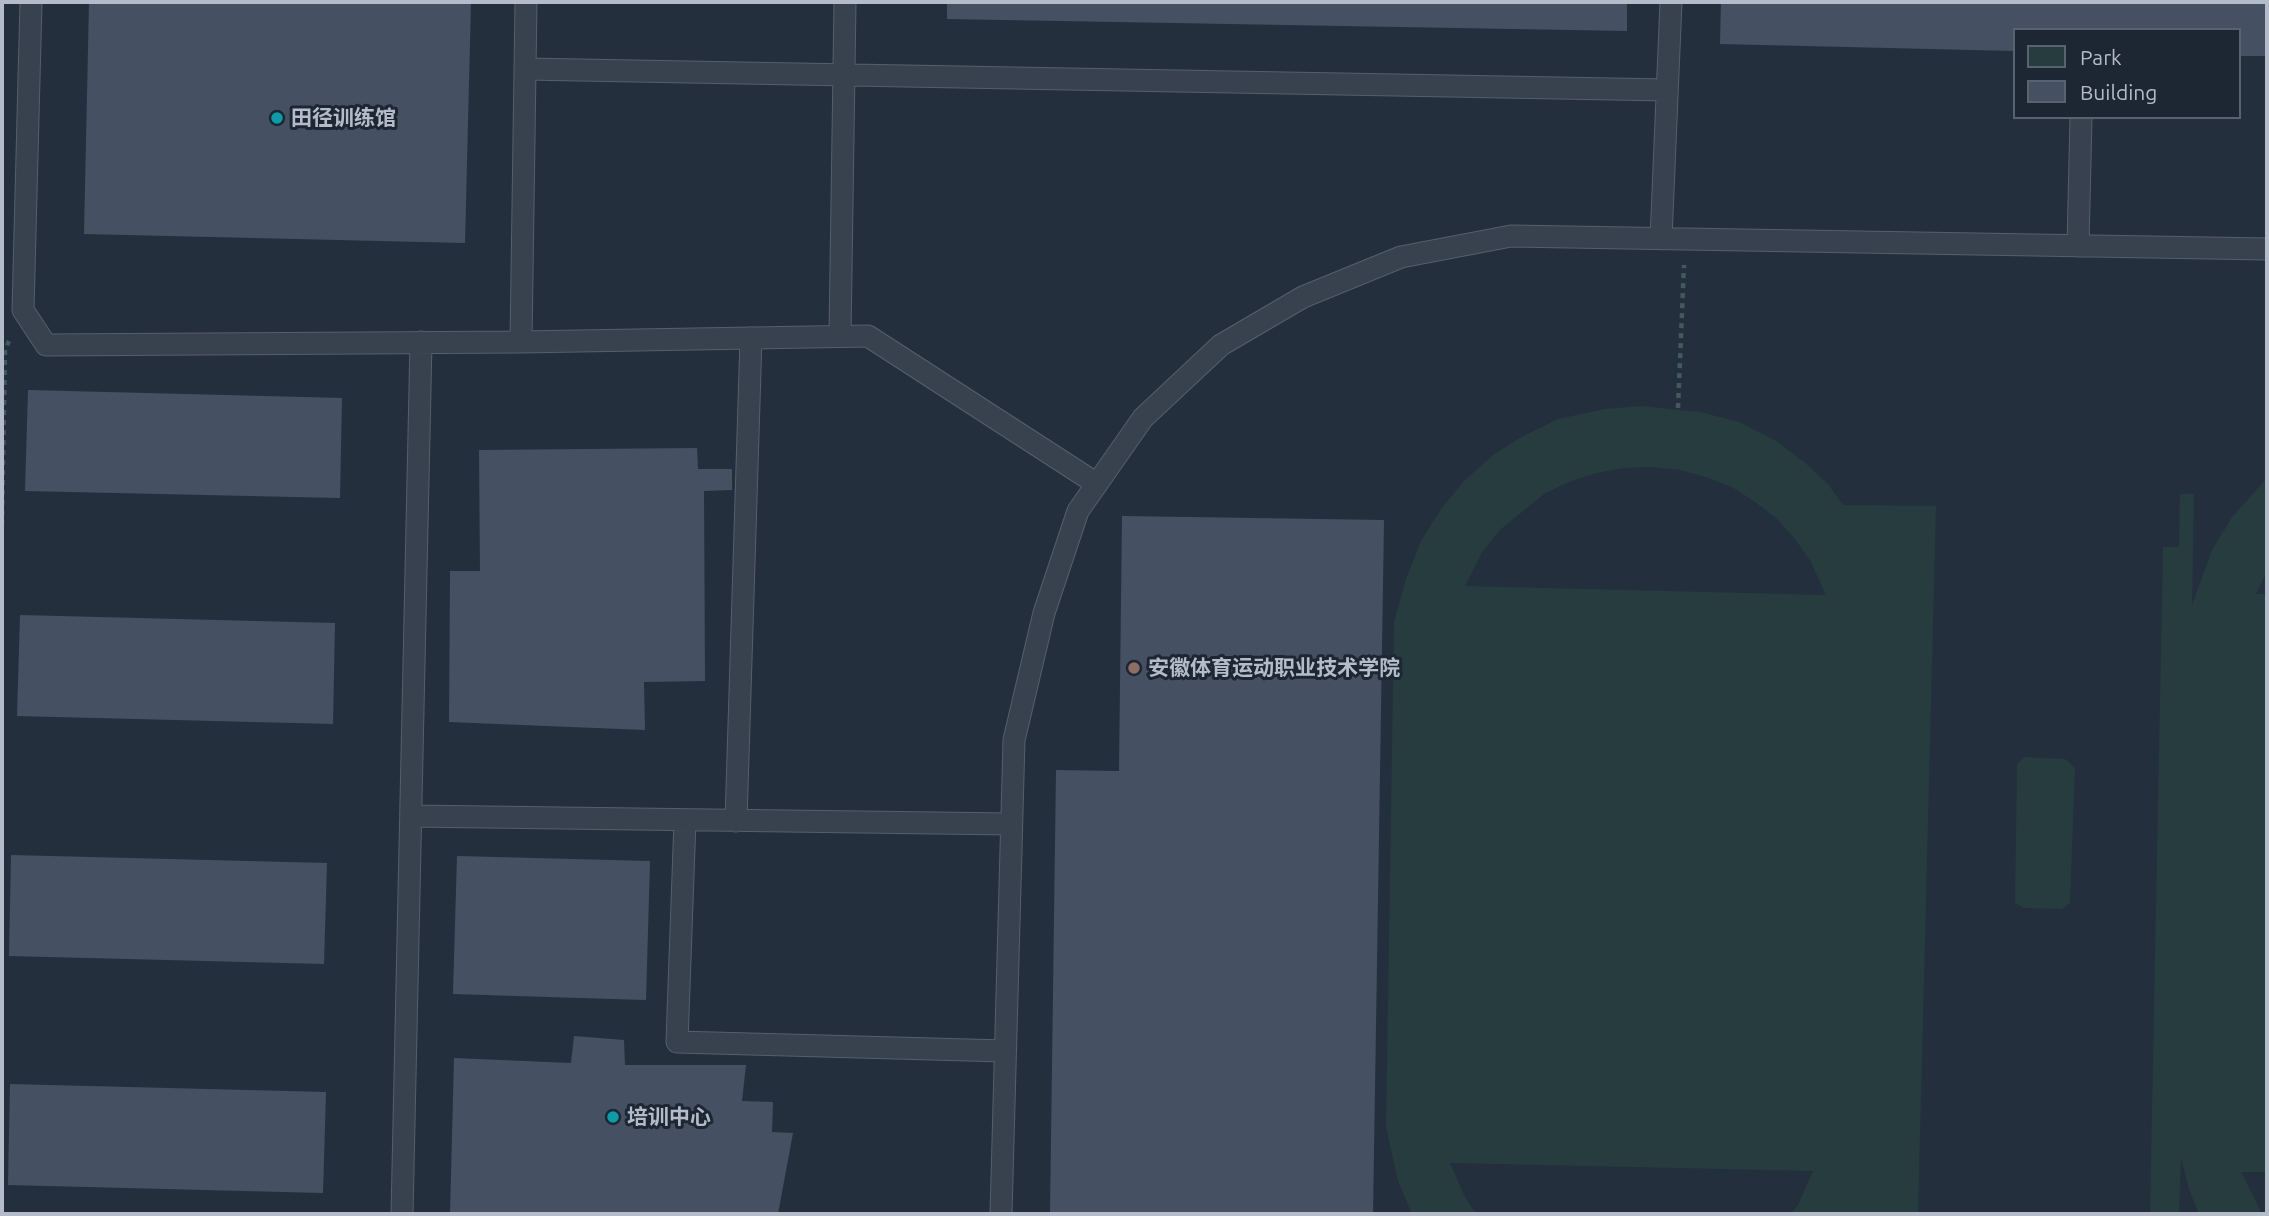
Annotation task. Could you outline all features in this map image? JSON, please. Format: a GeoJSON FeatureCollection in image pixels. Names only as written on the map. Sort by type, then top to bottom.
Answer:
{"type":"FeatureCollection","features":[{"type":"Feature","properties":{"kind":"lane"},"geometry":{"type":"LineString","coordinates":[[31,2],[23,310],[46,345],[521,342],[868,336],[1097,484]]}},
{"type":"Feature","properties":{"kind":"lane"},"geometry":{"type":"LineString","coordinates":[[521,342],[526,2]]}},
{"type":"Feature","properties":{"kind":"lane"},"geometry":{"type":"LineString","coordinates":[[840,336],[845,2]]}},
{"type":"Feature","properties":{"kind":"lane"},"geometry":{"type":"LineString","coordinates":[[1661,239],[1671,2]]}},
{"type":"Feature","properties":{"kind":"lane"},"geometry":{"type":"LineString","coordinates":[[525,69],[1667,90]]}},
{"type":"Feature","properties":{"kind":"lane"},"geometry":{"type":"LineString","coordinates":[[2078,246],[2081,119]]}},
{"type":"Feature","properties":{"kind":"lane"},"geometry":{"type":"LineString","coordinates":[[1001,1214],[1014,740],[1044,613],[1078,510],[1143,418],[1221,345],[1303,297],[1401,257],[1511,236],[2267,248]]}},
{"type":"Feature","properties":{"kind":"lane"},"geometry":{"type":"LineString","coordinates":[[736,821],[751,338]]}},
{"type":"Feature","properties":{"kind":"lane"},"geometry":{"type":"LineString","coordinates":[[402,1214],[421,342]]}},
{"type":"Feature","properties":{"kind":"lane"},"geometry":{"type":"LineString","coordinates":[[411,816],[1011,824]]}},
{"type":"Feature","properties":{"kind":"lane"},"geometry":{"type":"LineString","coordinates":[[684,820],[677,1042],[1005,1051]]}},
{"type":"Feature","properties":{"kind":"path"},"geometry":{"type":"LineString","coordinates":[[1678,408],[1685,239]]}},
{"type":"Feature","properties":{"kind":"path"},"geometry":{"type":"LineString","coordinates":[[2,525],[5,350],[23,310]]}},
{"type":"Feature","properties":{"kind":"green space"},"geometry":{"type":"Polygon","coordinates":[[[1641,406],[1700,412],[1739,422],[1776,441],[1804,462],[1828,484],[1843,505],[1936,506],[1918,1214],[1791,1214],[1798,1205],[1813,1171],[1450,1163],[1476,1214],[1412,1214],[1398,1181],[1386,1127],[1394,622],[1407,576],[1421,541],[1441,509],[1464,481],[1493,455],[1523,436],[1558,419],[1605,409],[1641,406]],[[1624,468],[1596,473],[1544,494],[1500,530],[1482,552],[1465,586],[1826,595],[1811,562],[1777,519],[1732,487],[1680,470],[1624,468]]]}},
{"type":"Feature","properties":{"kind":"green space"},"geometry":{"type":"Polygon","coordinates":[[[2267,478],[2267,571],[2256,594],[2267,594],[2267,1172],[2241,1172],[2262,1214],[2199,1214],[2181,1158],[2179,1214],[2150,1214],[2163,547],[2179,547],[2180,494],[2194,494],[2192,605],[2212,550],[2232,517],[2267,478]]]}},
{"type":"Feature","properties":{"kind":"green space"},"geometry":{"type":"Polygon","coordinates":[[[2024,757],[2065,759],[2075,768],[2070,903],[2062,909],[2024,908],[2015,903],[2017,764],[2024,757]]]}},
{"type":"Feature","properties":{"kind":"building","name":"田径训练馆"},"geometry":{"type":"Polygon","coordinates":[[[89,2],[471,2],[465,243],[84,234],[89,2]]]}},
{"type":"Feature","properties":{"kind":"building"},"geometry":{"type":"Polygon","coordinates":[[[947,2],[1627,2],[1627,31],[947,19],[947,2]]]}},
{"type":"Feature","properties":{"kind":"building"},"geometry":{"type":"Polygon","coordinates":[[[1721,2],[2267,2],[2267,56],[2241,56],[2241,28],[2014,28],[2014,51],[1720,44],[1721,2]]]}},
{"type":"Feature","properties":{"kind":"building"},"geometry":{"type":"Polygon","coordinates":[[[28,390],[342,398],[340,498],[25,491],[28,390]]]}},
{"type":"Feature","properties":{"kind":"building"},"geometry":{"type":"Polygon","coordinates":[[[697,448],[698,469],[732,469],[732,490],[704,491],[705,681],[644,682],[645,730],[449,722],[450,571],[480,571],[479,450],[697,448]]]}},
{"type":"Feature","properties":{"kind":"building"},"geometry":{"type":"Polygon","coordinates":[[[1122,516],[1384,520],[1373,1214],[1050,1214],[1056,770],[1119,771],[1122,516]]]}},
{"type":"Feature","properties":{"kind":"building"},"geometry":{"type":"Polygon","coordinates":[[[20,615],[335,623],[333,724],[17,716],[20,615]]]}},
{"type":"Feature","properties":{"kind":"building"},"geometry":{"type":"Polygon","coordinates":[[[11,855],[327,863],[324,964],[9,956],[11,855]]]}},
{"type":"Feature","properties":{"kind":"building"},"geometry":{"type":"Polygon","coordinates":[[[457,856],[650,861],[646,1000],[453,994],[457,856]]]}},
{"type":"Feature","properties":{"kind":"building","name":"培训中心"},"geometry":{"type":"Polygon","coordinates":[[[574,1036],[624,1040],[625,1065],[746,1065],[742,1101],[773,1102],[772,1132],[793,1133],[778,1214],[450,1214],[454,1058],[571,1063],[574,1036]]]}},
{"type":"Feature","properties":{"kind":"building"},"geometry":{"type":"Polygon","coordinates":[[[10,1084],[326,1092],[323,1193],[8,1185],[10,1084]]]}},
{"type":"Feature","properties":{"kind":"place","name":"田径训练馆"},"geometry":{"type":"Point","coordinates":[277,118]}},
{"type":"Feature","properties":{"kind":"place","name":"安徽体育运动职业技术学院"},"geometry":{"type":"Point","coordinates":[1134,668]}},
{"type":"Feature","properties":{"kind":"place","name":"培训中心"},"geometry":{"type":"Point","coordinates":[613,1117]}}]}
